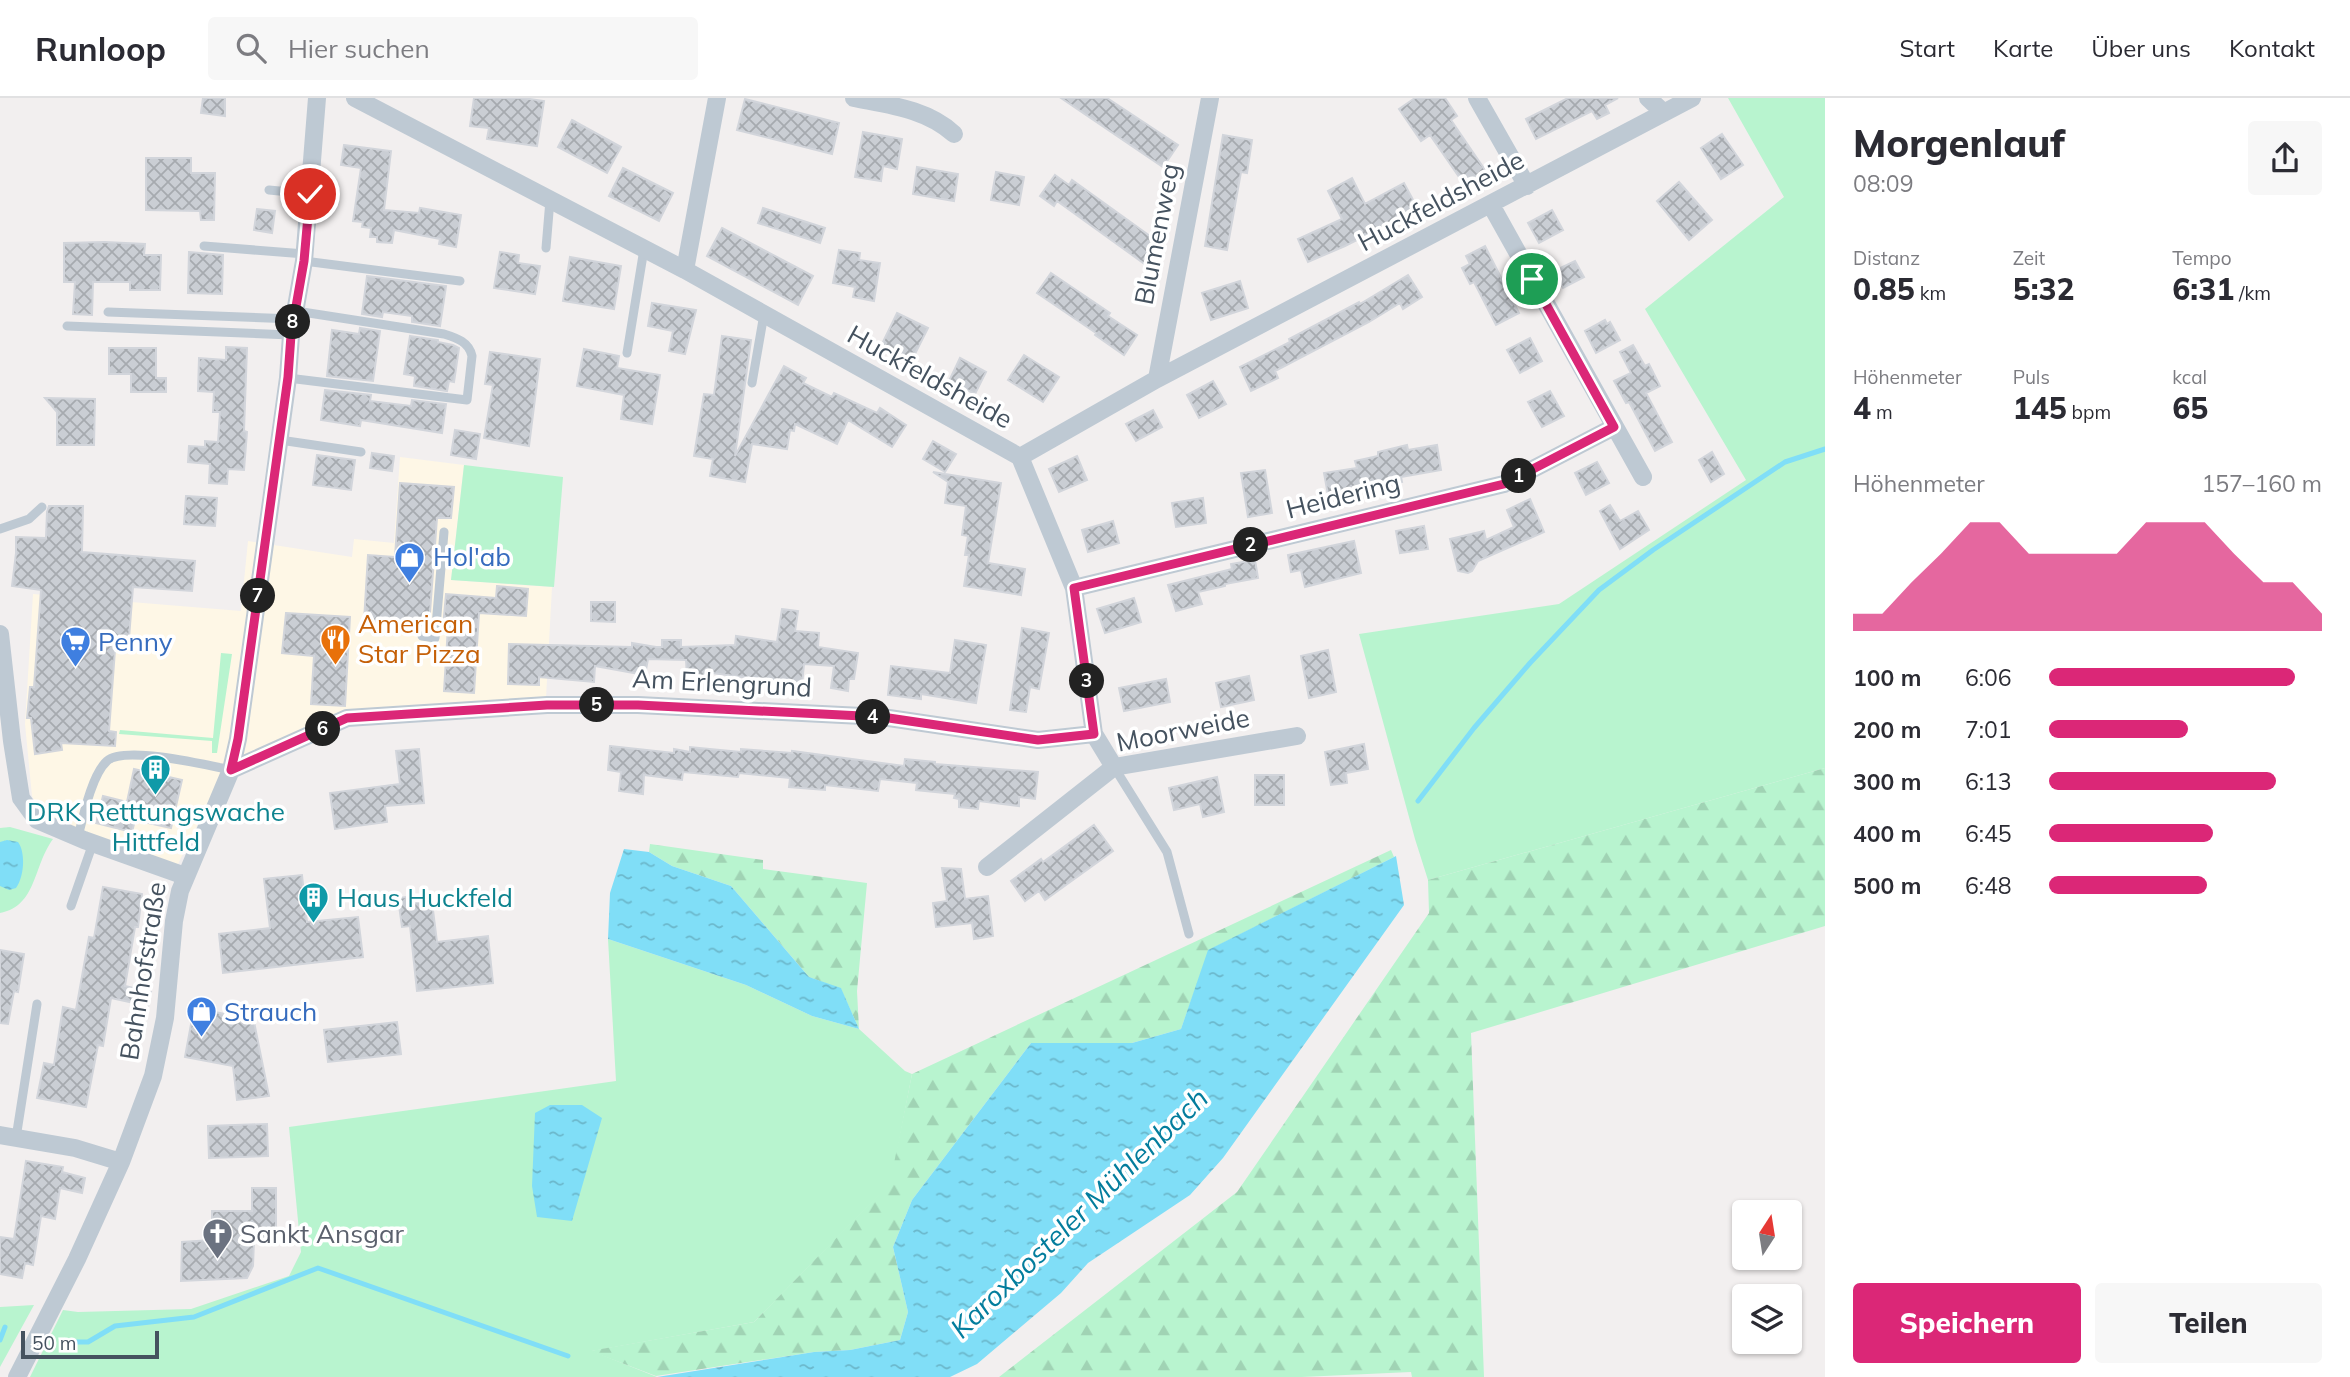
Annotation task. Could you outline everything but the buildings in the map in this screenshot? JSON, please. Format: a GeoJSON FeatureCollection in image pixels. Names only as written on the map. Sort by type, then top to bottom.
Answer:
{"type":"FeatureCollection","features":[{"type":"Feature","properties":{"kind":"street","name":"Bahnhofstraße"},"geometry":{"type":"LineString","coordinates":[[17,1377],[77,1259],[121,1162],[153,1076],[165,1018],[174,921],[184,876],[231,770],[238,739],[305,257],[317,98]]}},
{"type":"Feature","properties":{"kind":"street","name":"Huckfeldsheide"},"geometry":{"type":"LineString","coordinates":[[355,98],[685,270],[1020,457],[1157,379],[1692,98]]}},
{"type":"Feature","properties":{"kind":"street"},"geometry":{"type":"LineString","coordinates":[[685,270],[717,98]]}},
{"type":"Feature","properties":{"kind":"street"},"geometry":{"type":"LineString","coordinates":[[854,98],[908,109],[940,121],[954,134]]}},
{"type":"Feature","properties":{"kind":"street","name":"Blumenweg"},"geometry":{"type":"LineString","coordinates":[[1157,379],[1210,98]]}},
{"type":"Feature","properties":{"kind":"street"},"geometry":{"type":"LineString","coordinates":[[1477,98],[1527,186]]}},
{"type":"Feature","properties":{"kind":"street"},"geometry":{"type":"LineString","coordinates":[[1648,98],[1664,113]]}},
{"type":"Feature","properties":{"kind":"street"},"geometry":{"type":"LineString","coordinates":[[1491,205],[1643,477]]}},
{"type":"Feature","properties":{"kind":"street","name":"Heidering"},"geometry":{"type":"LineString","coordinates":[[1074,588],[1504,484],[1614,427]]}},
{"type":"Feature","properties":{"kind":"street"},"geometry":{"type":"LineString","coordinates":[[1020,457],[1074,588],[1094,734],[1114,767]]}},
{"type":"Feature","properties":{"kind":"street"},"geometry":{"type":"LineString","coordinates":[[0,634],[21,798],[37,820],[184,876]]}},
{"type":"Feature","properties":{"kind":"street","name":"Am Erlengrund"},"geometry":{"type":"LineString","coordinates":[[231,770],[347,718],[547,705],[638,705],[882,717],[1038,740],[1094,734]]}},
{"type":"Feature","properties":{"kind":"street","name":"Moorweide"},"geometry":{"type":"LineString","coordinates":[[987,867],[1114,767],[1297,736]]}},
{"type":"Feature","properties":{"kind":"street"},"geometry":{"type":"LineString","coordinates":[[8,1136],[75,1148],[121,1162]]}},
{"type":"Feature","properties":{"kind":"lane"},"geometry":{"type":"LineString","coordinates":[[269,190],[310,194]]}},
{"type":"Feature","properties":{"kind":"lane"},"geometry":{"type":"LineString","coordinates":[[546,248],[550,200]]}},
{"type":"Feature","properties":{"kind":"lane"},"geometry":{"type":"LineString","coordinates":[[204,246],[305,257],[460,281]]}},
{"type":"Feature","properties":{"kind":"lane"},"geometry":{"type":"LineString","coordinates":[[627,353],[644,249]]}},
{"type":"Feature","properties":{"kind":"lane"},"geometry":{"type":"LineString","coordinates":[[108,312],[294,322],[444,334],[464,342],[472,356],[467,400],[288,377]]}},
{"type":"Feature","properties":{"kind":"lane"},"geometry":{"type":"LineString","coordinates":[[752,383],[764,314]]}},
{"type":"Feature","properties":{"kind":"lane"},"geometry":{"type":"LineString","coordinates":[[67,326],[294,322]]}},
{"type":"Feature","properties":{"kind":"lane"},"geometry":{"type":"LineString","coordinates":[[280,440],[361,452]]}},
{"type":"Feature","properties":{"kind":"lane"},"geometry":{"type":"LineString","coordinates":[[0,529],[29,519],[43,506]]}},
{"type":"Feature","properties":{"kind":"lane"},"geometry":{"type":"LineString","coordinates":[[422,636],[435,638],[444,531]]}},
{"type":"Feature","properties":{"kind":"lane"},"geometry":{"type":"LineString","coordinates":[[71,906],[97,775],[105,762],[118,755],[142,755],[231,770]]}},
{"type":"Feature","properties":{"kind":"lane"},"geometry":{"type":"LineString","coordinates":[[1114,767],[1167,852],[1189,934]]}},
{"type":"Feature","properties":{"kind":"lane"},"geometry":{"type":"LineString","coordinates":[[8,1136],[37,1004]]}},
{"type":"Feature","properties":{"kind":"shaded area"},"geometry":{"type":"Polygon","coordinates":[[[400,457],[464,465],[451,580],[552,587],[546,698],[345,711],[263,746],[227,765],[176,868],[42,815],[32,796],[25,724],[33,594],[241,611],[248,541],[352,557],[354,539],[394,543],[400,457]]]}},
{"type":"Feature","properties":{"kind":"green space"},"geometry":{"type":"Polygon","coordinates":[[[1728,98],[1825,98],[1825,768],[1428,880],[1359,634],[1559,604],[1746,480],[1645,309],[1784,197],[1728,98]]]}},
{"type":"Feature","properties":{"kind":"green space"},"geometry":{"type":"Polygon","coordinates":[[[464,465],[563,477],[554,587],[451,580],[464,465]]]}},
{"type":"Feature","properties":{"kind":"green space"},"geometry":{"type":"Polygon","coordinates":[[[221,653],[232,654],[217,753],[212,753],[212,741],[119,734],[120,730],[213,738],[221,653]]]}},
{"type":"Feature","properties":{"kind":"green space"},"geometry":{"type":"Polygon","coordinates":[[[1825,768],[1825,926],[1471,1033],[1484,1377],[1412,1377],[1411,1372],[1302,1377],[999,1377],[1237,1192],[1429,913],[1428,880],[1825,768]]]}},
{"type":"Feature","properties":{"kind":"green space"},"geometry":{"type":"Polygon","coordinates":[[[10,827],[53,839],[28,894],[12,909],[0,913],[0,828],[10,827]]]}},
{"type":"Feature","properties":{"kind":"green space"},"geometry":{"type":"Polygon","coordinates":[[[650,844],[763,860],[763,869],[867,883],[857,991],[859,1029],[841,989],[809,977],[731,886],[672,866],[649,852],[650,844]]]}},
{"type":"Feature","properties":{"kind":"green space"},"geometry":{"type":"Polygon","coordinates":[[[1391,850],[1394,857],[1209,950],[1181,1029],[1132,1043],[1031,1043],[912,1200],[893,1247],[908,1312],[900,1340],[850,1350],[814,1352],[656,1376],[590,1351],[754,1322],[890,1183],[912,1074],[1391,850]]]}},
{"type":"Feature","properties":{"kind":"green space"},"geometry":{"type":"Polygon","coordinates":[[[608,939],[746,985],[812,1016],[859,1029],[905,1071],[912,1074],[891,1183],[754,1322],[592,1351],[657,1377],[30,1377],[63,1310],[78,1312],[191,1309],[289,1276],[301,1252],[289,1127],[616,1081],[608,939]]]}},
{"type":"Feature","properties":{"kind":"green space"},"geometry":{"type":"Polygon","coordinates":[[[34,1305],[0,1367],[0,1307],[34,1305]]]}},
{"type":"Feature","properties":{"kind":"water"},"geometry":{"type":"Polygon","coordinates":[[[0,842],[18,842],[23,858],[19,883],[16,888],[9,890],[0,886],[0,842]]]}},
{"type":"Feature","properties":{"kind":"water"},"geometry":{"type":"Polygon","coordinates":[[[624,849],[649,852],[672,866],[731,886],[809,977],[841,988],[859,1029],[812,1016],[746,985],[608,939],[610,893],[624,849]]]}},
{"type":"Feature","properties":{"kind":"water"},"geometry":{"type":"Polygon","coordinates":[[[1396,856],[1404,905],[1223,1158],[1190,1195],[1088,1263],[1061,1293],[977,1364],[950,1377],[657,1377],[814,1352],[850,1350],[900,1340],[908,1312],[893,1247],[912,1200],[1031,1043],[1132,1043],[1181,1029],[1208,950],[1396,856]]]}},
{"type":"Feature","properties":{"kind":"water"},"geometry":{"type":"Polygon","coordinates":[[[550,1105],[582,1105],[602,1118],[572,1221],[537,1217],[532,1186],[535,1113],[550,1105]]]}},
{"type":"Feature","properties":{"kind":"waterway","name":"Karoxbosteler Mühlenbach"},"geometry":{"type":"LineString","coordinates":[[1418,801],[1474,728],[1530,663],[1599,590],[1653,550],[1785,462],[1825,449]]}},
{"type":"Feature","properties":{"kind":"waterway","name":"Karoxbosteler Mühlenbach"},"geometry":{"type":"LineString","coordinates":[[63,1342],[88,1342],[115,1326],[194,1317],[318,1268],[568,1356]]}},
{"type":"Feature","properties":{"kind":"waterway","name":"Karoxbosteler Mühlenbach"},"geometry":{"type":"LineString","coordinates":[[0,1340],[5,1327]]}},
{"type":"Feature","properties":{"kind":"place","name":"Hol'ab"},"geometry":{"type":"Point","coordinates":[410,584]}},
{"type":"Feature","properties":{"kind":"place","name":"American Star Pizza"},"geometry":{"type":"Point","coordinates":[335,666]}},
{"type":"Feature","properties":{"kind":"place","name":"Penny"},"geometry":{"type":"Point","coordinates":[75,669]}},
{"type":"Feature","properties":{"kind":"place","name":"DRK Retttungswache Hittfeld"},"geometry":{"type":"Point","coordinates":[156,796]}},
{"type":"Feature","properties":{"kind":"place","name":"Haus Huckfeld"},"geometry":{"type":"Point","coordinates":[314,925]}},
{"type":"Feature","properties":{"kind":"place","name":"Strauch"},"geometry":{"type":"Point","coordinates":[201,1039]}},
{"type":"Feature","properties":{"kind":"place","name":"Sankt Ansgar"},"geometry":{"type":"Point","coordinates":[217,1261]}},
{"type":"Feature","properties":{"kind":"route"},"geometry":{"type":"LineString","coordinates":[[310,194],[304,261],[291,335],[280,440],[238,739],[231,770],[347,718],[547,705],[638,705],[882,717],[1038,740],[1094,734],[1074,588],[1504,484],[1614,427],[1532,279]]}}]}
